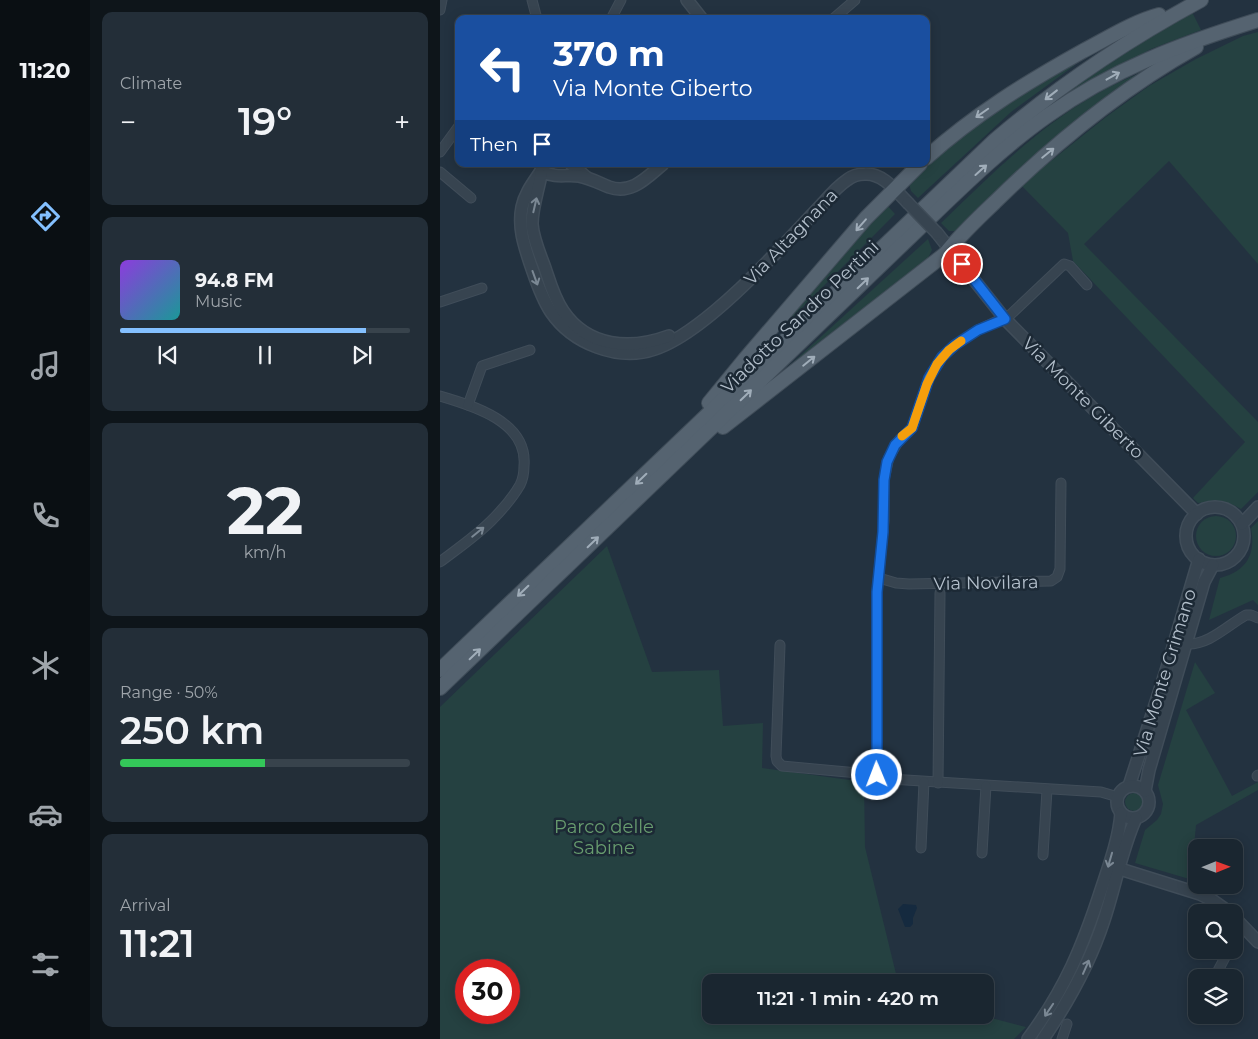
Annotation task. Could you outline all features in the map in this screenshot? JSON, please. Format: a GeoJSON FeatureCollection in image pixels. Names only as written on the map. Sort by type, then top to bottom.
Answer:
{"type":"FeatureCollection","features":[{"type":"Feature","properties":{"kind":"main road"},"geometry":{"type":"LineString","coordinates":[[930,155],[967,123],[1039,75],[1127,28],[1150,18],[1180,11],[1201,0]]}},
{"type":"Feature","properties":{"kind":"main road","name":"Viadotto Sandro Pertini"},"geometry":{"type":"LineString","coordinates":[[440,688],[888,242],[1012,125],[1089,66],[1132,38],[1180,11]]}},
{"type":"Feature","properties":{"kind":"main road"},"geometry":{"type":"LineString","coordinates":[[681,449],[718,431],[944,254],[1029,168],[1083,124],[1172,62],[1225,30],[1258,20]]}},
{"type":"Feature","properties":{"kind":"main road","name":"Viadotto Sandro Pertini"},"geometry":{"type":"LineString","coordinates":[[440,670],[976,175],[1024,134],[1063,106],[1127,69],[1169,50],[1225,30]]}},
{"type":"Feature","properties":{"kind":"main road"},"geometry":{"type":"LineString","coordinates":[[681,449],[745,358],[866,218],[917,167]]}},
{"type":"Feature","properties":{"kind":"street"},"geometry":{"type":"LineString","coordinates":[[440,10],[442,0]]}},
{"type":"Feature","properties":{"kind":"street"},"geometry":{"type":"LineString","coordinates":[[532,0],[536,15]]}},
{"type":"Feature","properties":{"kind":"street"},"geometry":{"type":"LineString","coordinates":[[613,15],[621,0]]}},
{"type":"Feature","properties":{"kind":"street"},"geometry":{"type":"LineString","coordinates":[[687,0],[699,15]]}},
{"type":"Feature","properties":{"kind":"street"},"geometry":{"type":"LineString","coordinates":[[837,15],[855,0]]}},
{"type":"Feature","properties":{"kind":"street"},"geometry":{"type":"LineString","coordinates":[[440,152],[455,131]]}},
{"type":"Feature","properties":{"kind":"street"},"geometry":{"type":"LineString","coordinates":[[543,167],[554,176],[587,178],[614,189],[625,190],[638,184],[659,167]]}},
{"type":"Feature","properties":{"kind":"street","name":"Via Altagnana"},"geometry":{"type":"LineString","coordinates":[[543,167],[528,190],[521,214],[532,267],[545,302],[558,321],[582,340],[609,351],[624,353],[640,352],[663,346],[693,327],[749,280],[847,180],[858,175],[871,175],[882,179],[894,189]]}},
{"type":"Feature","properties":{"kind":"street"},"geometry":{"type":"LineString","coordinates":[[574,167],[587,178]]}},
{"type":"Feature","properties":{"kind":"street"},"geometry":{"type":"LineString","coordinates":[[440,172],[471,198]]}},
{"type":"Feature","properties":{"kind":"street","name":"Via Monte Giberto"},"geometry":{"type":"LineString","coordinates":[[894,189],[950,248],[1005,319],[1197,514]]}},
{"type":"Feature","properties":{"kind":"street","name":"Via Altagnana"},"geometry":{"type":"LineString","coordinates":[[527,236],[540,254],[554,295],[564,312],[576,325],[594,337],[616,344],[633,345],[657,340],[693,327]]}},
{"type":"Feature","properties":{"kind":"street"},"geometry":{"type":"LineString","coordinates":[[877,775],[877,613],[885,475],[890,453],[900,439],[912,428],[929,378],[942,357],[955,345],[978,330],[1005,319],[1016,311],[1064,264],[1070,266],[1087,285]]}},
{"type":"Feature","properties":{"kind":"street"},"geometry":{"type":"LineString","coordinates":[[440,302],[482,288]]}},
{"type":"Feature","properties":{"kind":"street"},"geometry":{"type":"LineString","coordinates":[[468,405],[482,366],[530,350]]}},
{"type":"Feature","properties":{"kind":"street"},"geometry":{"type":"LineString","coordinates":[[440,396],[492,415],[517,436],[525,454],[523,477],[519,487],[492,520],[440,562]]}},
{"type":"Feature","properties":{"kind":"street","name":"Via Novilara"},"geometry":{"type":"LineString","coordinates":[[879,578],[896,583],[909,584],[1046,582],[1054,580],[1060,569],[1061,483]]}},
{"type":"Feature","properties":{"kind":"street"},"geometry":{"type":"LineString","coordinates":[[1206,508],[1222,508],[1234,514],[1242,524],[1244,540],[1239,553],[1228,562],[1213,565],[1198,559],[1189,548],[1186,535],[1190,521],[1206,508]]}},
{"type":"Feature","properties":{"kind":"street"},"geometry":{"type":"LineString","coordinates":[[1242,524],[1258,508]]}},
{"type":"Feature","properties":{"kind":"street","name":"Via Monte Grimano"},"geometry":{"type":"LineString","coordinates":[[1129,786],[1169,663],[1198,559]]}},
{"type":"Feature","properties":{"kind":"street","name":"Via Monte Grimano"},"geometry":{"type":"LineString","coordinates":[[1145,791],[1149,770],[1205,579],[1213,565]]}},
{"type":"Feature","properties":{"kind":"street"},"geometry":{"type":"LineString","coordinates":[[938,783],[940,593]]}},
{"type":"Feature","properties":{"kind":"street"},"geometry":{"type":"LineString","coordinates":[[1187,644],[1198,644],[1246,615],[1258,618]]}},
{"type":"Feature","properties":{"kind":"street"},"geometry":{"type":"LineString","coordinates":[[780,645],[777,761],[786,767],[877,775],[890,779],[924,782],[1101,792],[1118,797]]}},
{"type":"Feature","properties":{"kind":"street"},"geometry":{"type":"LineString","coordinates":[[922,848],[924,782]]}},
{"type":"Feature","properties":{"kind":"street"},"geometry":{"type":"LineString","coordinates":[[982,853],[986,786]]}},
{"type":"Feature","properties":{"kind":"street"},"geometry":{"type":"LineString","coordinates":[[1028,1039],[1058,995],[1080,948],[1108,869],[1119,828],[1121,813],[1118,797],[1124,788],[1129,786],[1140,787],[1145,791],[1149,800],[1148,809],[1141,816],[1136,818],[1128,817],[1121,813]]}},
{"type":"Feature","properties":{"kind":"street"},"geometry":{"type":"LineString","coordinates":[[1043,855],[1047,790]]}},
{"type":"Feature","properties":{"kind":"street"},"geometry":{"type":"LineString","coordinates":[[1043,1039],[1070,998],[1101,930],[1136,818]]}},
{"type":"Feature","properties":{"kind":"street"},"geometry":{"type":"LineString","coordinates":[[1120,870],[1200,894],[1218,904]]}},
{"type":"Feature","properties":{"kind":"street"},"geometry":{"type":"LineString","coordinates":[[1243,926],[1258,942]]}},
{"type":"Feature","properties":{"kind":"street"},"geometry":{"type":"LineString","coordinates":[[1062,1039],[1067,1024]]}},
{"type":"Feature","properties":{"kind":"green space"},"geometry":{"type":"Polygon","coordinates":[[[1192,12],[1201,30],[1151,49],[1100,77],[1004,141],[1038,111],[1093,70],[1192,12]]]}},
{"type":"Feature","properties":{"kind":"green space"},"geometry":{"type":"Polygon","coordinates":[[[1258,32],[1258,264],[1169,161],[1084,244],[1258,422],[1258,492],[1241,509],[1224,502],[1198,503],[1193,498],[1245,442],[1073,261],[1068,233],[1021,185],[1106,117],[1149,86],[1196,59],[1243,36],[1258,32]]]}},
{"type":"Feature","properties":{"kind":"green space"},"geometry":{"type":"Polygon","coordinates":[[[1073,62],[1075,65],[1011,112],[918,198],[911,191],[909,184],[925,167],[930,167],[930,162],[959,135],[1073,62]]]}},
{"type":"Feature","properties":{"kind":"green space"},"geometry":{"type":"Polygon","coordinates":[[[1138,74],[1140,78],[956,231],[949,231],[941,223],[1009,159],[1057,120],[1083,102],[1138,74]]]}},
{"type":"Feature","properties":{"kind":"green space"},"geometry":{"type":"Polygon","coordinates":[[[885,203],[895,214],[768,342],[885,203]]]}},
{"type":"Feature","properties":{"kind":"green space"},"geometry":{"type":"Polygon","coordinates":[[[928,239],[932,250],[928,258],[792,366],[790,365],[928,239]]]}},
{"type":"Feature","properties":{"kind":"green space"},"geometry":{"type":"Polygon","coordinates":[[[1220,516],[1227,519],[1233,525],[1236,536],[1235,544],[1227,553],[1220,556],[1212,556],[1205,553],[1197,544],[1196,532],[1199,525],[1208,517],[1220,516]]]}},
{"type":"Feature","properties":{"kind":"green space"},"geometry":{"type":"Polygon","coordinates":[[[1258,521],[1258,605],[1253,600],[1209,620],[1220,578],[1237,571],[1248,560],[1252,546],[1251,528],[1258,521]]]}},
{"type":"Feature","properties":{"kind":"green space","name":"Parco delle Sabine"},"geometry":{"type":"Polygon","coordinates":[[[607,546],[652,672],[719,670],[723,726],[763,723],[762,768],[864,782],[865,847],[896,974],[702,974],[702,1024],[994,1024],[994,1019],[1026,1027],[1014,1039],[440,1039],[440,707],[607,546]]]}},
{"type":"Feature","properties":{"kind":"green space"},"geometry":{"type":"Polygon","coordinates":[[[1195,662],[1215,693],[1186,710],[1232,796],[1258,782],[1258,790],[1196,825],[1195,839],[1188,839],[1188,879],[1135,863],[1145,830],[1161,814],[1163,804],[1158,785],[1195,662]]]}},
{"type":"Feature","properties":{"kind":"green space"},"geometry":{"type":"Polygon","coordinates":[[[1134,793],[1140,796],[1143,802],[1140,808],[1134,811],[1128,808],[1125,802],[1128,796],[1134,793]]]}},
{"type":"Feature","properties":{"kind":"water"},"geometry":{"type":"Polygon","coordinates":[[[903,904],[916,905],[917,908],[913,924],[910,927],[905,927],[898,909],[903,904]]]}},
{"type":"Feature","properties":{"kind":"slow traffic"},"geometry":{"type":"LineString","coordinates":[[902,436],[914,424],[932,371],[942,357],[961,341]]}},
{"type":"Feature","properties":{"kind":"route"},"geometry":{"type":"LineString","coordinates":[[877,775],[877,592],[883,532],[884,480],[887,462],[895,445],[912,428],[929,378],[934,367],[942,357],[968,336],[1005,319],[962,264]]}}]}
